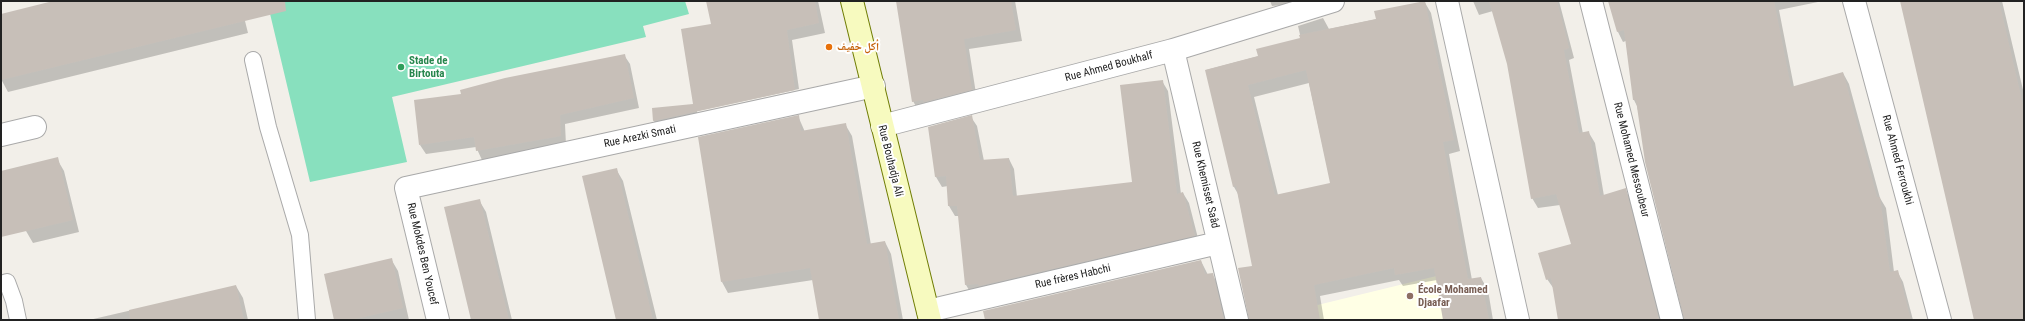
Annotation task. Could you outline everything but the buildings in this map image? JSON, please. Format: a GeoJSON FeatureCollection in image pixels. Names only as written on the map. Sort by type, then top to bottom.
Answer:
{"type":"FeatureCollection","features":[{"type":"Feature","properties":{"kind":"main road","name":"Rue Bouhadja Ali"},"geometry":{"type":"LineString","coordinates":[[852,1],[929,316]]}},
{"type":"Feature","properties":{"kind":"street","name":"Rue Ahmed Boukhalf"},"geometry":{"type":"LineString","coordinates":[[882,126],[1173,50],[1333,1]]}},
{"type":"Feature","properties":{"kind":"street"},"geometry":{"type":"LineString","coordinates":[[1447,1],[1518,320]]}},
{"type":"Feature","properties":{"kind":"street","name":"Rue Mohamed Messoubeur"},"geometry":{"type":"LineString","coordinates":[[1591,1],[1672,320]]}},
{"type":"Feature","properties":{"kind":"street","name":"Rue Ahmed Ferroukhi"},"geometry":{"type":"LineString","coordinates":[[1854,1],[1940,320]]}},
{"type":"Feature","properties":{"kind":"street","name":"Rue Khemisset Saâd"},"geometry":{"type":"LineString","coordinates":[[1173,50],[1236,320]]}},
{"type":"Feature","properties":{"kind":"street","name":"Rue Arezki Smati"},"geometry":{"type":"LineString","coordinates":[[406,188],[874,86]]}},
{"type":"Feature","properties":{"kind":"street"},"geometry":{"type":"LineString","coordinates":[[1,135],[34,127]]}},
{"type":"Feature","properties":{"kind":"street","name":"Rue Mokdes Ben Youcef"},"geometry":{"type":"LineString","coordinates":[[406,188],[438,320]]}},
{"type":"Feature","properties":{"kind":"street","name":"Rue frères Habchi"},"geometry":{"type":"LineString","coordinates":[[929,316],[1218,243]]}},
{"type":"Feature","properties":{"kind":"lane"},"geometry":{"type":"LineString","coordinates":[[253,60],[268,127],[300,236],[307,320]]}},
{"type":"Feature","properties":{"kind":"lane"},"geometry":{"type":"LineString","coordinates":[[1,284],[7,282],[14,301],[18,320]]}},
{"type":"Feature","properties":{"kind":"shaded area","name":"École Mohamed Djaafar"},"geometry":{"type":"Polygon","coordinates":[[[1457,271],[1469,320],[1256,320],[1457,271]]]}},
{"type":"Feature","properties":{"kind":"green space","name":"Stade de Birtouta"},"geometry":{"type":"Polygon","coordinates":[[[267,1],[685,1],[689,14],[643,26],[646,37],[392,97],[407,162],[310,182],[267,1]]]}},
{"type":"Feature","properties":{"kind":"place","name":"أكل خفيف"},"geometry":{"type":"Point","coordinates":[829,47]}},
{"type":"Feature","properties":{"kind":"place","name":"Stade de Birtouta"},"geometry":{"type":"Point","coordinates":[401,67]}},
{"type":"Feature","properties":{"kind":"place","name":"École Mohamed Djaafar"},"geometry":{"type":"Point","coordinates":[1410,296]}}]}
